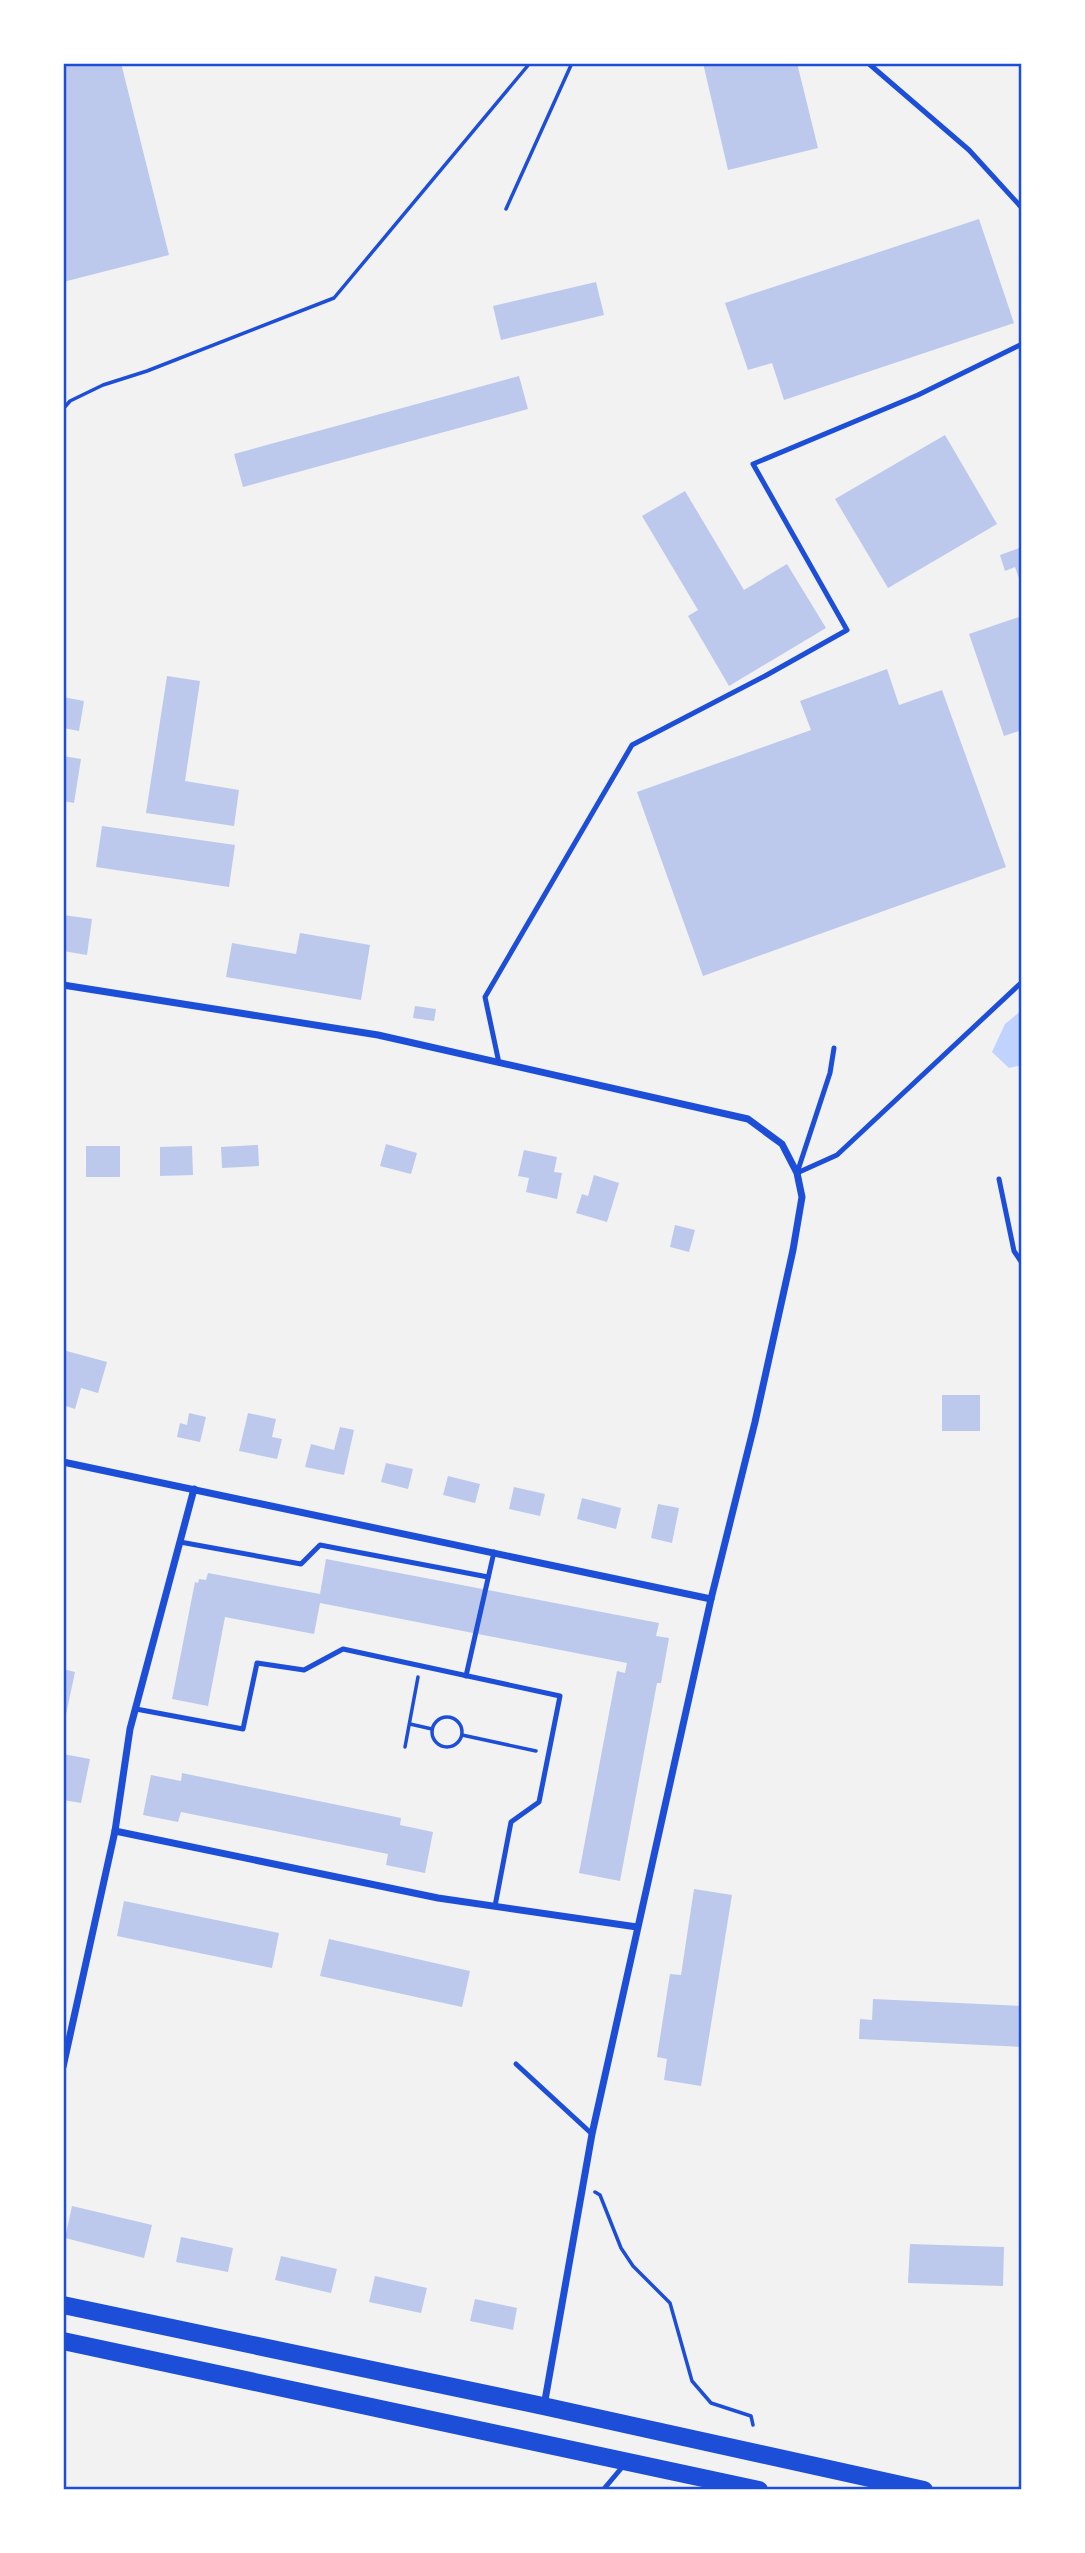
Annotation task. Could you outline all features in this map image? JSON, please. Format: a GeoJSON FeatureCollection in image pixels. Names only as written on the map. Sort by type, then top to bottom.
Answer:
{"type":"FeatureCollection","features":[{"type":"Feature","properties":{"kind":"main road"},"geometry":{"type":"LineString","coordinates":[[63,2305],[924,2490]]}},
{"type":"Feature","properties":{"kind":"main road"},"geometry":{"type":"LineString","coordinates":[[63,2341],[759,2490]]}},
{"type":"Feature","properties":{"kind":"street"},"geometry":{"type":"LineString","coordinates":[[63,985],[378,1035],[748,1119],[782,1144],[797,1173],[802,1197],[793,1250],[755,1422],[711,1599],[592,2134],[543,2406]]}},
{"type":"Feature","properties":{"kind":"street"},"geometry":{"type":"LineString","coordinates":[[63,1462],[711,1599]]}},
{"type":"Feature","properties":{"kind":"street"},"geometry":{"type":"LineString","coordinates":[[63,2067],[115,1832],[136,1709],[194,1489]]}},
{"type":"Feature","properties":{"kind":"street"},"geometry":{"type":"LineString","coordinates":[[115,1832],[438,1898],[637,1927]]}},
{"type":"Feature","properties":{"kind":"lane"},"geometry":{"type":"LineString","coordinates":[[869,63],[969,150],[1022,208]]}},
{"type":"Feature","properties":{"kind":"lane"},"geometry":{"type":"LineString","coordinates":[[499,1063],[485,997],[632,745],[847,630],[753,464],[918,395],[1022,344]]}},
{"type":"Feature","properties":{"kind":"lane"},"geometry":{"type":"LineString","coordinates":[[797,1173],[837,1155],[1022,982]]}},
{"type":"Feature","properties":{"kind":"lane"},"geometry":{"type":"LineString","coordinates":[[797,1173],[830,1073],[834,1048]]}},
{"type":"Feature","properties":{"kind":"lane"},"geometry":{"type":"LineString","coordinates":[[999,1179],[1014,1251],[1022,1263]]}},
{"type":"Feature","properties":{"kind":"lane"},"geometry":{"type":"LineString","coordinates":[[180,1542],[301,1564],[320,1545],[488,1577]]}},
{"type":"Feature","properties":{"kind":"lane"},"geometry":{"type":"LineString","coordinates":[[466,1676],[494,1552]]}},
{"type":"Feature","properties":{"kind":"lane"},"geometry":{"type":"LineString","coordinates":[[136,1709],[243,1729],[257,1663],[304,1670],[343,1649],[561,1696],[539,1802],[511,1822],[495,1906]]}},
{"type":"Feature","properties":{"kind":"lane"},"geometry":{"type":"LineString","coordinates":[[516,2064],[592,2134]]}},
{"type":"Feature","properties":{"kind":"lane"},"geometry":{"type":"LineString","coordinates":[[603,2490],[625,2462]]}},
{"type":"Feature","properties":{"kind":"path"},"geometry":{"type":"LineString","coordinates":[[63,409],[71,401],[103,384],[147,371],[334,298],[530,63]]}},
{"type":"Feature","properties":{"kind":"path"},"geometry":{"type":"LineString","coordinates":[[506,209],[572,63]]}},
{"type":"Feature","properties":{"kind":"path"},"geometry":{"type":"LineString","coordinates":[[405,1747],[419,1666]]}},
{"type":"Feature","properties":{"kind":"path"},"geometry":{"type":"LineString","coordinates":[[448,1717],[460,1723],[462,1735],[456,1745],[443,1747],[433,1738],[432,1729],[438,1720],[448,1717]]}},
{"type":"Feature","properties":{"kind":"path"},"geometry":{"type":"LineString","coordinates":[[410,1724],[432,1729]]}},
{"type":"Feature","properties":{"kind":"path"},"geometry":{"type":"LineString","coordinates":[[462,1735],[549,1753]]}},
{"type":"Feature","properties":{"kind":"path"},"geometry":{"type":"LineString","coordinates":[[583,2184],[600,2195],[621,2248],[633,2266],[670,2303],[692,2381],[711,2403],[751,2416],[753,2425]]}},
{"type":"Feature","properties":{"kind":"water"},"geometry":{"type":"Polygon","coordinates":[[[1022,1010],[1022,1065],[1009,1068],[992,1052],[1005,1024],[1022,1010]]]}},
{"type":"Feature","properties":{"kind":"building"},"geometry":{"type":"Polygon","coordinates":[[[63,63],[121,63],[169,255],[63,282],[63,63]]]}},
{"type":"Feature","properties":{"kind":"building"},"geometry":{"type":"Polygon","coordinates":[[[703,63],[797,63],[818,148],[728,170],[703,63]]]}},
{"type":"Feature","properties":{"kind":"building"},"geometry":{"type":"Polygon","coordinates":[[[979,219],[1014,323],[784,400],[772,363],[748,370],[725,303],[979,219]]]}},
{"type":"Feature","properties":{"kind":"building"},"geometry":{"type":"Polygon","coordinates":[[[596,282],[604,315],[501,340],[493,306],[596,282]]]}},
{"type":"Feature","properties":{"kind":"building"},"geometry":{"type":"Polygon","coordinates":[[[519,376],[528,409],[243,487],[234,454],[519,376]]]}},
{"type":"Feature","properties":{"kind":"building"},"geometry":{"type":"Polygon","coordinates":[[[945,435],[997,524],[888,588],[835,499],[945,435]]]}},
{"type":"Feature","properties":{"kind":"building"},"geometry":{"type":"Polygon","coordinates":[[[685,491],[744,590],[787,564],[826,628],[729,686],[688,616],[698,610],[642,516],[685,491]]]}},
{"type":"Feature","properties":{"kind":"building"},"geometry":{"type":"Polygon","coordinates":[[[1022,547],[1020,581],[1015,567],[1005,571],[1000,555],[1022,547]]]}},
{"type":"Feature","properties":{"kind":"building"},"geometry":{"type":"Polygon","coordinates":[[[1022,616],[1022,730],[1004,736],[969,634],[1022,616]]]}},
{"type":"Feature","properties":{"kind":"building"},"geometry":{"type":"Polygon","coordinates":[[[887,669],[899,705],[942,690],[1006,867],[703,976],[637,792],[811,730],[800,701],[887,669]]]}},
{"type":"Feature","properties":{"kind":"building"},"geometry":{"type":"Polygon","coordinates":[[[167,676],[200,681],[185,781],[239,790],[234,826],[146,813],[167,676]]]}},
{"type":"Feature","properties":{"kind":"building"},"geometry":{"type":"Polygon","coordinates":[[[63,697],[84,701],[79,731],[63,728],[63,697]]]}},
{"type":"Feature","properties":{"kind":"building"},"geometry":{"type":"Polygon","coordinates":[[[63,756],[81,759],[74,803],[63,801],[63,756]]]}},
{"type":"Feature","properties":{"kind":"building"},"geometry":{"type":"Polygon","coordinates":[[[102,826],[235,845],[229,887],[96,867],[102,826]]]}},
{"type":"Feature","properties":{"kind":"building"},"geometry":{"type":"Polygon","coordinates":[[[63,915],[92,919],[87,955],[63,951],[63,915]]]}},
{"type":"Feature","properties":{"kind":"building"},"geometry":{"type":"Polygon","coordinates":[[[300,933],[370,945],[361,1000],[226,977],[232,943],[296,954],[300,933]]]}},
{"type":"Feature","properties":{"kind":"building"},"geometry":{"type":"Polygon","coordinates":[[[415,1006],[436,1009],[434,1021],[413,1018],[415,1006]]]}},
{"type":"Feature","properties":{"kind":"building"},"geometry":{"type":"Polygon","coordinates":[[[386,1144],[417,1153],[411,1174],[380,1166],[386,1144]]]}},
{"type":"Feature","properties":{"kind":"building"},"geometry":{"type":"Polygon","coordinates":[[[258,1145],[259,1166],[222,1168],[221,1147],[258,1145]]]}},
{"type":"Feature","properties":{"kind":"building"},"geometry":{"type":"Polygon","coordinates":[[[86,1146],[120,1146],[120,1177],[86,1177],[86,1146]]]}},
{"type":"Feature","properties":{"kind":"building"},"geometry":{"type":"Polygon","coordinates":[[[192,1146],[193,1175],[160,1176],[160,1147],[192,1146]]]}},
{"type":"Feature","properties":{"kind":"building"},"geometry":{"type":"Polygon","coordinates":[[[524,1150],[557,1157],[554,1172],[562,1173],[557,1199],[526,1192],[529,1178],[518,1176],[524,1150]]]}},
{"type":"Feature","properties":{"kind":"building"},"geometry":{"type":"Polygon","coordinates":[[[594,1175],[619,1183],[607,1222],[576,1213],[582,1194],[588,1196],[594,1175]]]}},
{"type":"Feature","properties":{"kind":"building"},"geometry":{"type":"Polygon","coordinates":[[[675,1225],[695,1230],[689,1252],[670,1247],[675,1225]]]}},
{"type":"Feature","properties":{"kind":"building"},"geometry":{"type":"Polygon","coordinates":[[[63,1350],[107,1362],[98,1393],[81,1388],[75,1409],[63,1405],[63,1350]]]}},
{"type":"Feature","properties":{"kind":"building"},"geometry":{"type":"Polygon","coordinates":[[[942,1395],[980,1395],[980,1431],[942,1431],[942,1395]]]}},
{"type":"Feature","properties":{"kind":"building"},"geometry":{"type":"Polygon","coordinates":[[[189,1413],[206,1417],[200,1442],[177,1437],[180,1423],[187,1425],[189,1413]]]}},
{"type":"Feature","properties":{"kind":"building"},"geometry":{"type":"Polygon","coordinates":[[[248,1413],[276,1419],[272,1437],[282,1439],[277,1459],[239,1451],[248,1413]]]}},
{"type":"Feature","properties":{"kind":"building"},"geometry":{"type":"Polygon","coordinates":[[[340,1427],[354,1430],[344,1475],[305,1467],[311,1444],[334,1450],[340,1427]]]}},
{"type":"Feature","properties":{"kind":"building"},"geometry":{"type":"Polygon","coordinates":[[[386,1463],[413,1469],[408,1489],[381,1482],[386,1463]]]}},
{"type":"Feature","properties":{"kind":"building"},"geometry":{"type":"Polygon","coordinates":[[[448,1476],[480,1484],[475,1503],[443,1495],[448,1476]]]}},
{"type":"Feature","properties":{"kind":"building"},"geometry":{"type":"Polygon","coordinates":[[[514,1487],[545,1494],[540,1516],[509,1509],[514,1487]]]}},
{"type":"Feature","properties":{"kind":"building"},"geometry":{"type":"Polygon","coordinates":[[[582,1498],[621,1508],[616,1529],[577,1519],[582,1498]]]}},
{"type":"Feature","properties":{"kind":"building"},"geometry":{"type":"Polygon","coordinates":[[[658,1504],[679,1508],[672,1543],[651,1538],[658,1504]]]}},
{"type":"Feature","properties":{"kind":"building"},"geometry":{"type":"Polygon","coordinates":[[[326,1559],[659,1623],[656,1636],[669,1638],[661,1683],[657,1683],[620,1881],[579,1873],[617,1671],[625,1673],[627,1663],[320,1603],[314,1634],[225,1617],[208,1706],[172,1699],[195,1582],[198,1583],[199,1579],[206,1580],[208,1573],[320,1594],[326,1559]]]}},
{"type":"Feature","properties":{"kind":"building"},"geometry":{"type":"Polygon","coordinates":[[[63,1669],[75,1672],[64,1724],[63,1724],[63,1669]]]}},
{"type":"Feature","properties":{"kind":"building"},"geometry":{"type":"Polygon","coordinates":[[[63,1754],[90,1759],[81,1803],[63,1800],[63,1754]]]}},
{"type":"Feature","properties":{"kind":"building"},"geometry":{"type":"Polygon","coordinates":[[[182,1773],[401,1818],[400,1825],[433,1832],[425,1873],[386,1865],[388,1854],[181,1812],[178,1822],[143,1815],[151,1775],[181,1781],[182,1773]]]}},
{"type":"Feature","properties":{"kind":"building"},"geometry":{"type":"Polygon","coordinates":[[[694,1889],[732,1895],[701,2086],[664,2080],[667,2059],[657,2057],[670,1974],[681,1975],[694,1889]]]}},
{"type":"Feature","properties":{"kind":"building"},"geometry":{"type":"Polygon","coordinates":[[[124,1901],[279,1933],[272,1968],[117,1936],[124,1901]]]}},
{"type":"Feature","properties":{"kind":"building"},"geometry":{"type":"Polygon","coordinates":[[[329,1939],[470,1971],[462,2007],[320,1976],[329,1939]]]}},
{"type":"Feature","properties":{"kind":"building"},"geometry":{"type":"Polygon","coordinates":[[[873,1999],[1022,2006],[1022,2047],[859,2039],[860,2019],[872,2020],[873,1999]]]}},
{"type":"Feature","properties":{"kind":"building"},"geometry":{"type":"Polygon","coordinates":[[[72,2206],[152,2225],[144,2258],[65,2238],[72,2206]]]}},
{"type":"Feature","properties":{"kind":"building"},"geometry":{"type":"Polygon","coordinates":[[[181,2237],[233,2248],[228,2272],[176,2262],[181,2237]]]}},
{"type":"Feature","properties":{"kind":"building"},"geometry":{"type":"Polygon","coordinates":[[[910,2244],[1004,2247],[1003,2286],[908,2283],[910,2244]]]}},
{"type":"Feature","properties":{"kind":"building"},"geometry":{"type":"Polygon","coordinates":[[[281,2256],[337,2269],[331,2293],[275,2280],[281,2256]]]}},
{"type":"Feature","properties":{"kind":"building"},"geometry":{"type":"Polygon","coordinates":[[[375,2276],[427,2288],[421,2313],[369,2302],[375,2276]]]}},
{"type":"Feature","properties":{"kind":"building"},"geometry":{"type":"Polygon","coordinates":[[[475,2299],[517,2308],[513,2330],[470,2321],[475,2299]]]}}]}
